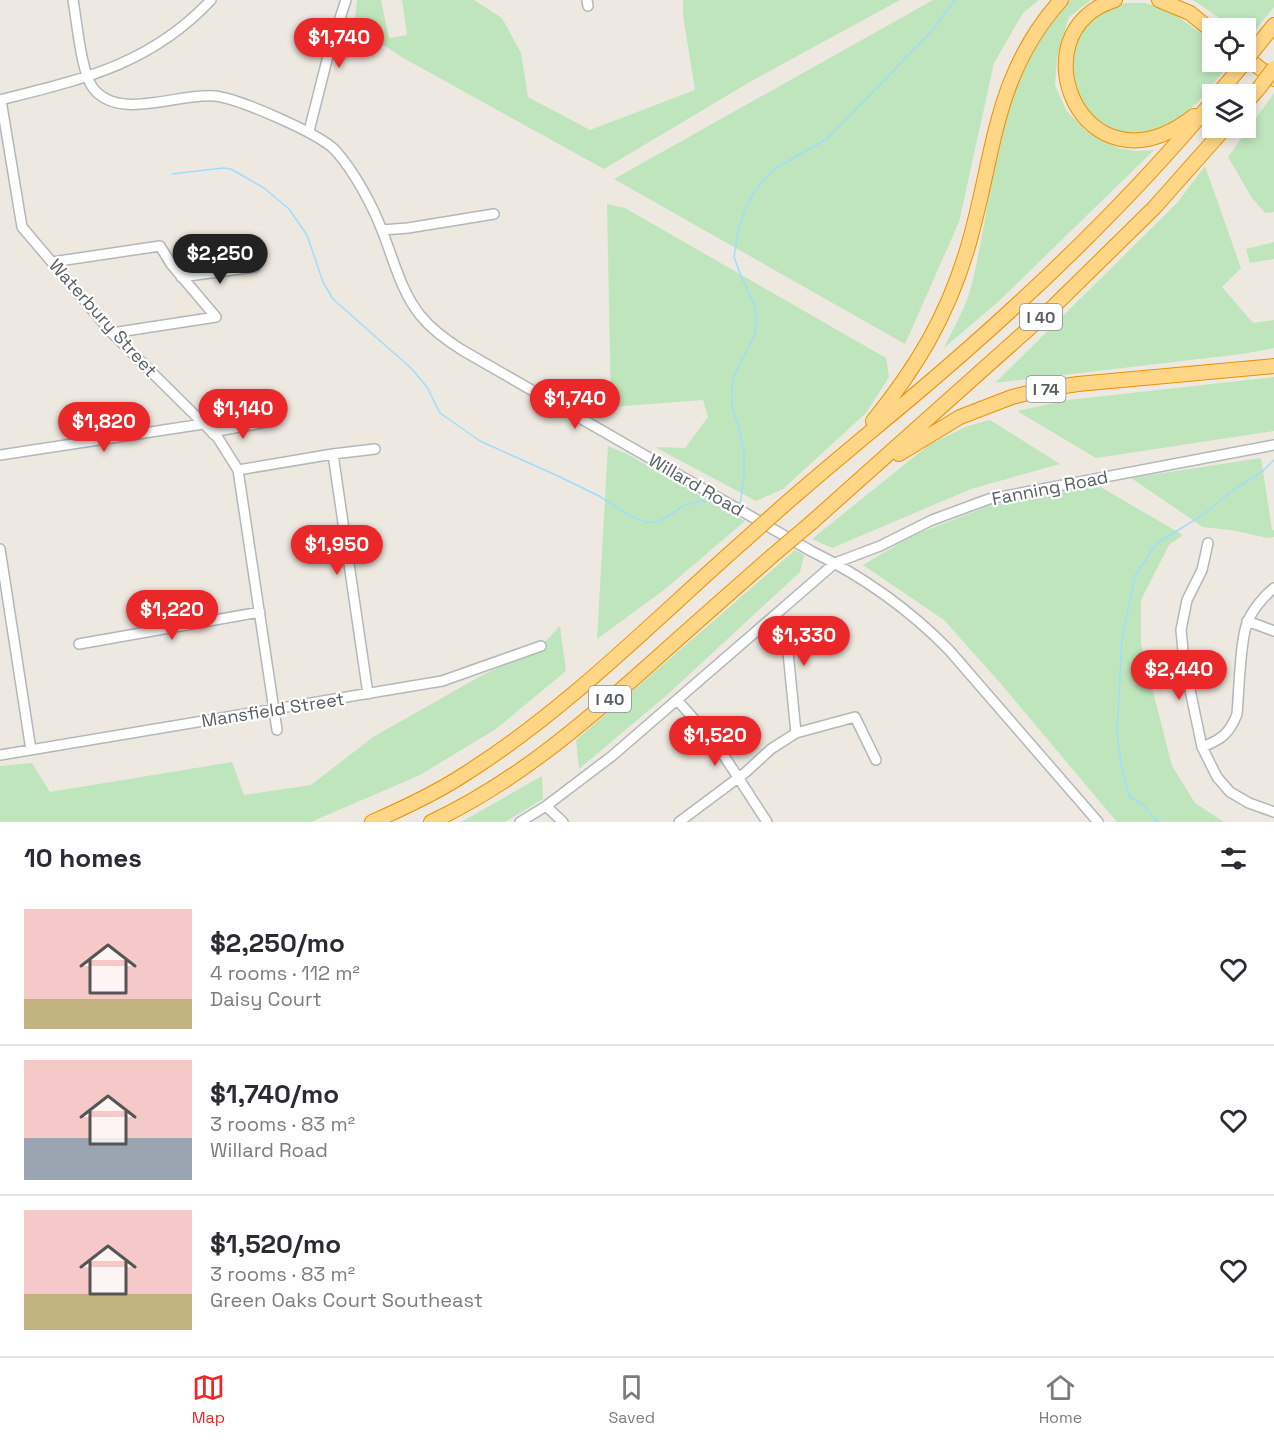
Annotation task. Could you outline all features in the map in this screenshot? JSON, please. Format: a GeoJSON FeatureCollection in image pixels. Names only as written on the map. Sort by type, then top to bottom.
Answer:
{"type":"FeatureCollection","features":[{"type":"Feature","properties":{"kind":"highway"},"geometry":{"type":"LineString","coordinates":[[854,443],[916,365],[946,309],[968,248],[994,135],[1010,82],[1027,47],[1062,0]]}},
{"type":"Feature","properties":{"kind":"highway"},"geometry":{"type":"LineString","coordinates":[[1115,0],[1101,6],[1085,19],[1073,35],[1069,45],[1066,65],[1068,88],[1082,116],[1099,130],[1111,136],[1135,140],[1172,131],[1202,108]]}},
{"type":"Feature","properties":{"kind":"highway"},"geometry":{"type":"LineString","coordinates":[[1159,0],[1190,13],[1202,23]]}},
{"type":"Feature","properties":{"kind":"highway"},"geometry":{"type":"LineString","coordinates":[[1256,47],[1274,25]]}},
{"type":"Feature","properties":{"kind":"highway"},"geometry":{"type":"LineString","coordinates":[[1256,90],[1274,68]]}},
{"type":"Feature","properties":{"kind":"highway"},"geometry":{"type":"LineString","coordinates":[[1256,70],[1274,79]]}},
{"type":"Feature","properties":{"kind":"highway"},"geometry":{"type":"LineString","coordinates":[[1226,84],[1236,72]]}},
{"type":"Feature","properties":{"kind":"highway","name":"I 40"},"geometry":{"type":"LineString","coordinates":[[372,822],[408,806],[462,776],[517,739],[611,661],[854,443],[912,397],[1082,244],[1169,153],[1202,113]]}},
{"type":"Feature","properties":{"kind":"highway","name":"I 40"},"geometry":{"type":"LineString","coordinates":[[431,822],[499,784],[550,748],[602,706],[844,494],[1093,269],[1154,208],[1216,138]]}},
{"type":"Feature","properties":{"kind":"highway","name":"I 74"},"geometry":{"type":"LineString","coordinates":[[844,494],[935,430],[960,417],[1012,397],[1078,384],[1274,366]]}},
{"type":"Feature","properties":{"kind":"street"},"geometry":{"type":"LineString","coordinates":[[73,0],[87,78]]}},
{"type":"Feature","properties":{"kind":"street"},"geometry":{"type":"LineString","coordinates":[[0,100],[87,78],[115,67],[164,41],[183,27],[211,0]]}},
{"type":"Feature","properties":{"kind":"street"},"geometry":{"type":"LineString","coordinates":[[309,131],[330,48],[346,0]]}},
{"type":"Feature","properties":{"kind":"street","name":"Willard Road"},"geometry":{"type":"LineString","coordinates":[[87,78],[102,97],[120,103],[143,104],[196,96],[218,96],[309,131],[324,141],[345,162],[382,230],[396,272],[412,303],[433,330],[835,563],[898,603],[923,623],[964,666],[1098,822]]}},
{"type":"Feature","properties":{"kind":"street","name":"Waterbury Street"},"geometry":{"type":"LineString","coordinates":[[0,100],[22,227],[112,333],[213,434],[238,470],[277,730]]}},
{"type":"Feature","properties":{"kind":"street"},"geometry":{"type":"LineString","coordinates":[[382,230],[494,214]]}},
{"type":"Feature","properties":{"kind":"street"},"geometry":{"type":"LineString","coordinates":[[52,262],[160,246],[181,277],[216,317],[112,333]]}},
{"type":"Feature","properties":{"kind":"street"},"geometry":{"type":"LineString","coordinates":[[181,277],[255,267]]}},
{"type":"Feature","properties":{"kind":"street"},"geometry":{"type":"LineString","coordinates":[[213,434],[221,430],[262,423]]}},
{"type":"Feature","properties":{"kind":"street"},"geometry":{"type":"LineString","coordinates":[[0,455],[203,424]]}},
{"type":"Feature","properties":{"kind":"street","name":"Fanning Road"},"geometry":{"type":"LineString","coordinates":[[835,563],[880,546],[932,520],[989,499],[1274,445]]}},
{"type":"Feature","properties":{"kind":"street"},"geometry":{"type":"LineString","coordinates":[[238,470],[375,449]]}},
{"type":"Feature","properties":{"kind":"street"},"geometry":{"type":"LineString","coordinates":[[333,454],[368,694]]}},
{"type":"Feature","properties":{"kind":"street"},"geometry":{"type":"LineString","coordinates":[[1208,543],[1202,570],[1187,600],[1181,630],[1184,661],[1202,747],[1217,777],[1230,792],[1249,803],[1272,811],[1274,799]]}},
{"type":"Feature","properties":{"kind":"street"},"geometry":{"type":"LineString","coordinates":[[0,549],[31,750]]}},
{"type":"Feature","properties":{"kind":"street"},"geometry":{"type":"LineString","coordinates":[[520,822],[546,806],[612,756],[835,563]]}},
{"type":"Feature","properties":{"kind":"street"},"geometry":{"type":"LineString","coordinates":[[1202,747],[1220,740],[1230,731],[1237,714],[1247,621],[1274,588]]}},
{"type":"Feature","properties":{"kind":"street"},"geometry":{"type":"LineString","coordinates":[[79,644],[260,612]]}},
{"type":"Feature","properties":{"kind":"street"},"geometry":{"type":"LineString","coordinates":[[769,621],[788,642],[796,732]]}},
{"type":"Feature","properties":{"kind":"street"},"geometry":{"type":"LineString","coordinates":[[1247,621],[1274,631]]}},
{"type":"Feature","properties":{"kind":"street","name":"Mansfield Street"},"geometry":{"type":"LineString","coordinates":[[0,755],[441,681],[541,646]]}},
{"type":"Feature","properties":{"kind":"street"},"geometry":{"type":"LineString","coordinates":[[678,701],[717,745],[767,822]]}},
{"type":"Feature","properties":{"kind":"street"},"geometry":{"type":"LineString","coordinates":[[679,822],[796,732],[855,717],[876,760]]}},
{"type":"Feature","properties":{"kind":"street"},"geometry":{"type":"LineString","coordinates":[[546,806],[563,822]]}},
{"type":"Feature","properties":{"kind":"green space"},"geometry":{"type":"Polygon","coordinates":[[[357,0],[381,0],[389,38],[407,35],[402,0],[474,0],[502,18],[521,53],[528,97],[590,130],[695,90],[683,15],[683,0],[900,0],[748,83],[604,169],[405,59],[354,26],[357,0]]]}},
{"type":"Feature","properties":{"kind":"green space"},"geometry":{"type":"Polygon","coordinates":[[[933,0],[1039,0],[1023,13],[994,63],[959,222],[905,344],[614,179],[933,0]]]}},
{"type":"Feature","properties":{"kind":"green space"},"geometry":{"type":"Polygon","coordinates":[[[1070,0],[1091,0],[1069,17],[1057,57],[1055,85],[1066,110],[1085,130],[1118,148],[1136,151],[1154,150],[999,301],[944,348],[969,294],[1000,138],[1010,100],[1024,64],[1044,30],[1070,0]]]}},
{"type":"Feature","properties":{"kind":"green space"},"geometry":{"type":"Polygon","coordinates":[[[1193,0],[1274,0],[1274,7],[1256,29],[1256,18],[1219,18],[1193,0]]]}},
{"type":"Feature","properties":{"kind":"green space"},"geometry":{"type":"Polygon","coordinates":[[[1125,3],[1145,3],[1167,9],[1202,34],[1202,72],[1223,72],[1213,84],[1202,84],[1202,97],[1190,110],[1158,130],[1136,134],[1115,130],[1097,120],[1083,104],[1073,85],[1070,65],[1073,44],[1085,26],[1098,15],[1125,3]]]}},
{"type":"Feature","properties":{"kind":"green space"},"geometry":{"type":"Polygon","coordinates":[[[1274,93],[1274,212],[1265,213],[1252,198],[1228,157],[1242,138],[1256,138],[1256,118],[1274,93]]]}},
{"type":"Feature","properties":{"kind":"green space"},"geometry":{"type":"Polygon","coordinates":[[[1205,166],[1241,268],[1222,287],[1253,323],[1274,320],[1274,348],[1242,354],[995,383],[1177,203],[1205,166]]]}},
{"type":"Feature","properties":{"kind":"green space"},"geometry":{"type":"Polygon","coordinates":[[[607,204],[625,208],[886,358],[889,377],[866,413],[783,489],[756,501],[655,447],[685,448],[708,417],[703,400],[611,407],[607,204]]]}},
{"type":"Feature","properties":{"kind":"green space"},"geometry":{"type":"Polygon","coordinates":[[[1274,242],[1274,259],[1250,263],[1246,249],[1274,242]]]}},
{"type":"Feature","properties":{"kind":"green space"},"geometry":{"type":"Polygon","coordinates":[[[1274,377],[1274,431],[1096,458],[1017,411],[1068,400],[1274,377]]]}},
{"type":"Feature","properties":{"kind":"green space"},"geometry":{"type":"Polygon","coordinates":[[[990,420],[1060,464],[971,489],[832,548],[812,539],[930,444],[968,426],[990,420]]]}},
{"type":"Feature","properties":{"kind":"green space"},"geometry":{"type":"Polygon","coordinates":[[[608,446],[627,454],[745,521],[664,590],[597,639],[608,446]]]}},
{"type":"Feature","properties":{"kind":"green space"},"geometry":{"type":"Polygon","coordinates":[[[1261,458],[1274,537],[1267,538],[1237,531],[1203,527],[1131,478],[1261,458]]]}},
{"type":"Feature","properties":{"kind":"green space"},"geometry":{"type":"Polygon","coordinates":[[[1097,485],[1183,535],[1169,545],[1141,600],[1141,644],[1172,766],[1195,803],[1224,822],[1117,822],[944,620],[863,565],[912,536],[988,506],[1097,485]]]}},
{"type":"Feature","properties":{"kind":"green space"},"geometry":{"type":"Polygon","coordinates":[[[795,550],[804,555],[800,572],[667,695],[579,769],[576,740],[795,550]]]}},
{"type":"Feature","properties":{"kind":"green space"},"geometry":{"type":"Polygon","coordinates":[[[560,626],[566,671],[496,729],[420,775],[311,822],[0,822],[0,766],[32,763],[50,792],[232,762],[244,795],[311,785],[373,737],[479,677],[541,646],[560,626]]]}},
{"type":"Feature","properties":{"kind":"green space"},"geometry":{"type":"Polygon","coordinates":[[[542,776],[543,799],[505,822],[461,822],[542,776]]]}},
{"type":"Feature","properties":{"kind":"waterway"},"geometry":{"type":"LineString","coordinates":[[740,505],[744,476],[744,451],[732,407],[732,387],[735,373],[755,334],[757,318],[753,302],[734,257],[739,227],[748,202],[774,169],[827,139],[931,32],[955,0]]}},
{"type":"Feature","properties":{"kind":"waterway"},"geometry":{"type":"LineString","coordinates":[[172,174],[231,169],[264,188],[289,209],[307,235],[323,282],[333,299],[412,369],[427,387],[440,413],[480,441],[599,496],[630,516],[646,522],[659,522],[685,505],[701,501],[716,501]]}},
{"type":"Feature","properties":{"kind":"waterway"},"geometry":{"type":"LineString","coordinates":[[1158,822],[1143,805],[1129,796],[1117,732],[1122,638],[1135,576],[1156,544],[1204,514],[1232,491],[1263,471],[1274,460]]}}]}
